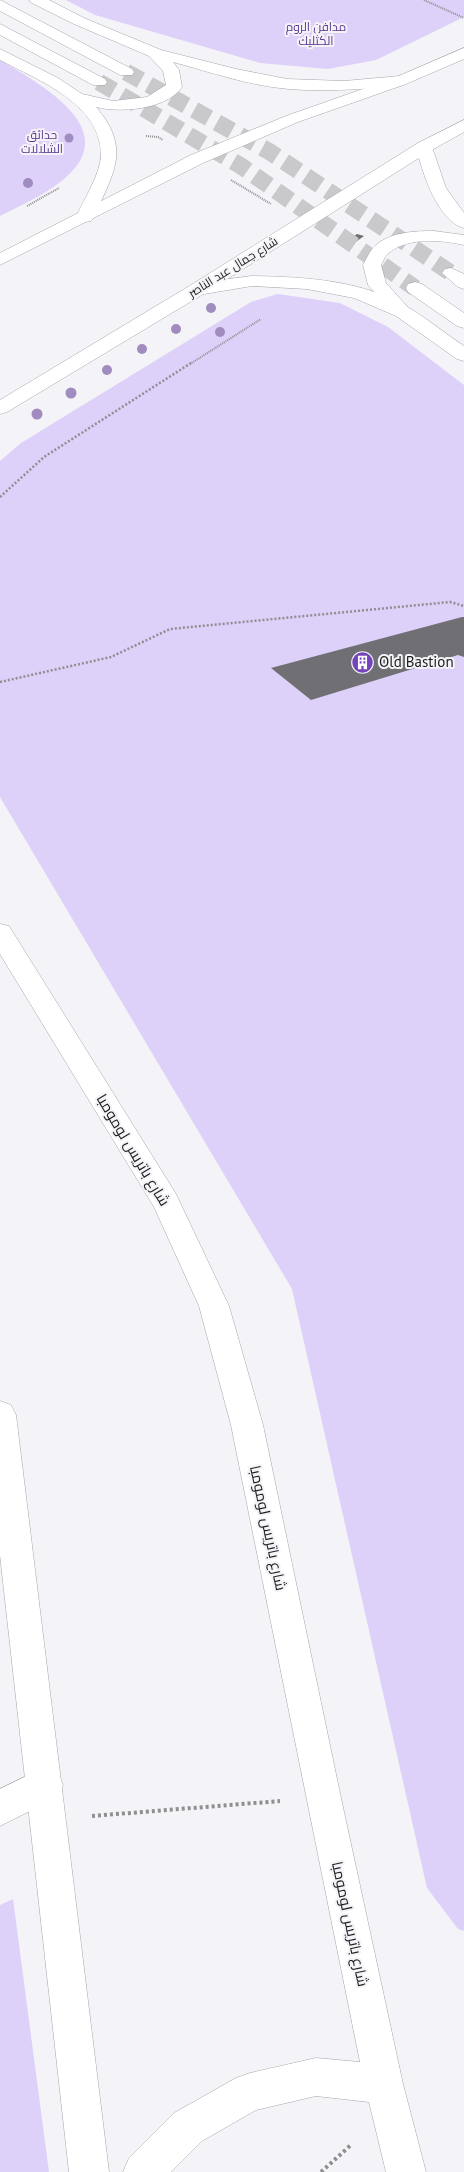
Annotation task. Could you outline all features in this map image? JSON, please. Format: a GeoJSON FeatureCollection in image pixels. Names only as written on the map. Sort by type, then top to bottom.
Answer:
{"type":"FeatureCollection","features":[{"type":"Feature","properties":{"kind":"main road"},"geometry":{"type":"LineString","coordinates":[[37,0],[79,21],[155,53],[235,74],[288,84],[344,86],[400,81]]}},
{"type":"Feature","properties":{"kind":"main road"},"geometry":{"type":"LineString","coordinates":[[0,5],[126,72]]}},
{"type":"Feature","properties":{"kind":"main road"},"geometry":{"type":"LineString","coordinates":[[0,28],[99,82]]}},
{"type":"Feature","properties":{"kind":"main road"},"geometry":{"type":"LineString","coordinates":[[0,260],[197,159],[292,119],[400,81],[464,52]]}},
{"type":"Feature","properties":{"kind":"main road"},"geometry":{"type":"LineString","coordinates":[[0,54],[79,98],[113,106],[151,102],[174,87],[171,70],[155,53]]}},
{"type":"Feature","properties":{"kind":"main road"},"geometry":{"type":"LineString","coordinates":[[79,98],[97,116],[108,136],[109,158],[85,217]]}},
{"type":"Feature","properties":{"kind":"main road","name":"شارع جمال عبد الناصر"},"geometry":{"type":"LineString","coordinates":[[0,408],[464,124]]}},
{"type":"Feature","properties":{"kind":"main road"},"geometry":{"type":"LineString","coordinates":[[424,147],[429,167],[443,202],[464,223]]}},
{"type":"Feature","properties":{"kind":"main road"},"geometry":{"type":"LineString","coordinates":[[464,240],[425,236],[400,240],[382,249],[372,265],[377,285],[403,312],[464,355]]}},
{"type":"Feature","properties":{"kind":"main road"},"geometry":{"type":"LineString","coordinates":[[198,288],[252,281],[307,283],[359,293],[403,312]]}},
{"type":"Feature","properties":{"kind":"main road"},"geometry":{"type":"LineString","coordinates":[[414,288],[464,322]]}},
{"type":"Feature","properties":{"kind":"main road","name":"شارع باتريس لومومبا"},"geometry":{"type":"LineString","coordinates":[[0,933],[166,1202],[214,1306],[247,1425],[323,1798],[384,2084],[406,2172]]}},
{"type":"Feature","properties":{"kind":"main road"},"geometry":{"type":"LineString","coordinates":[[0,1415],[89,2172]]}},
{"type":"Feature","properties":{"kind":"main road"},"geometry":{"type":"LineString","coordinates":[[0,1808],[45,1786]]}},
{"type":"Feature","properties":{"kind":"main road"},"geometry":{"type":"LineString","coordinates":[[143,2172],[188,2127],[250,2092],[316,2077],[384,2084]]}},
{"type":"Feature","properties":{"kind":"path"},"geometry":{"type":"LineString","coordinates":[[424,0],[464,18]]}},
{"type":"Feature","properties":{"kind":"path"},"geometry":{"type":"LineString","coordinates":[[108,136],[158,137],[302,223]]}},
{"type":"Feature","properties":{"kind":"path"},"geometry":{"type":"LineString","coordinates":[[24,208],[64,185]]}},
{"type":"Feature","properties":{"kind":"path"},"geometry":{"type":"LineString","coordinates":[[0,497],[44,458],[261,319]]}},
{"type":"Feature","properties":{"kind":"path"},"geometry":{"type":"LineString","coordinates":[[0,682],[111,657],[170,629],[450,602],[464,606]]}},
{"type":"Feature","properties":{"kind":"path"},"geometry":{"type":"LineString","coordinates":[[49,1819],[323,1798]]}},
{"type":"Feature","properties":{"kind":"green space","name":"مدافن الروم الكثليك"},"geometry":{"type":"Polygon","coordinates":[[[66,0],[464,0],[464,17],[376,60],[328,69],[260,63],[95,15],[66,0]]]}},
{"type":"Feature","properties":{"kind":"green space","name":"حدائق الشلالات"},"geometry":{"type":"Polygon","coordinates":[[[0,60],[49,91],[65,105],[77,120],[84,135],[84,152],[74,169],[58,184],[0,216],[0,60]]]}},
{"type":"Feature","properties":{"kind":"green space"},"geometry":{"type":"Polygon","coordinates":[[[278,294],[340,303],[388,327],[464,385],[464,1931],[458,1929],[427,1888],[292,1289],[0,797],[0,461],[21,443],[251,302],[278,294]]]}},
{"type":"Feature","properties":{"kind":"green space"},"geometry":{"type":"Polygon","coordinates":[[[13,1899],[49,2172],[0,2172],[0,1905],[13,1899]]]}},
{"type":"Feature","properties":{"kind":"building"},"geometry":{"type":"Polygon","coordinates":[[[357,234],[364,236],[350,246],[343,244],[357,234]]]}},
{"type":"Feature","properties":{"kind":"building","name":"Old Bastion"},"geometry":{"type":"Polygon","coordinates":[[[464,617],[464,657],[458,655],[311,700],[271,668],[464,617]]]}},
{"type":"Feature","properties":{"kind":"tunnel"},"geometry":{"type":"LineString","coordinates":[[126,72],[270,152],[451,273]]}},
{"type":"Feature","properties":{"kind":"tunnel"},"geometry":{"type":"LineString","coordinates":[[99,82],[241,166],[415,288]]}},
{"type":"Feature","properties":{"kind":"place","name":"Old Bastion"},"geometry":{"type":"Point","coordinates":[363,662]}}]}
